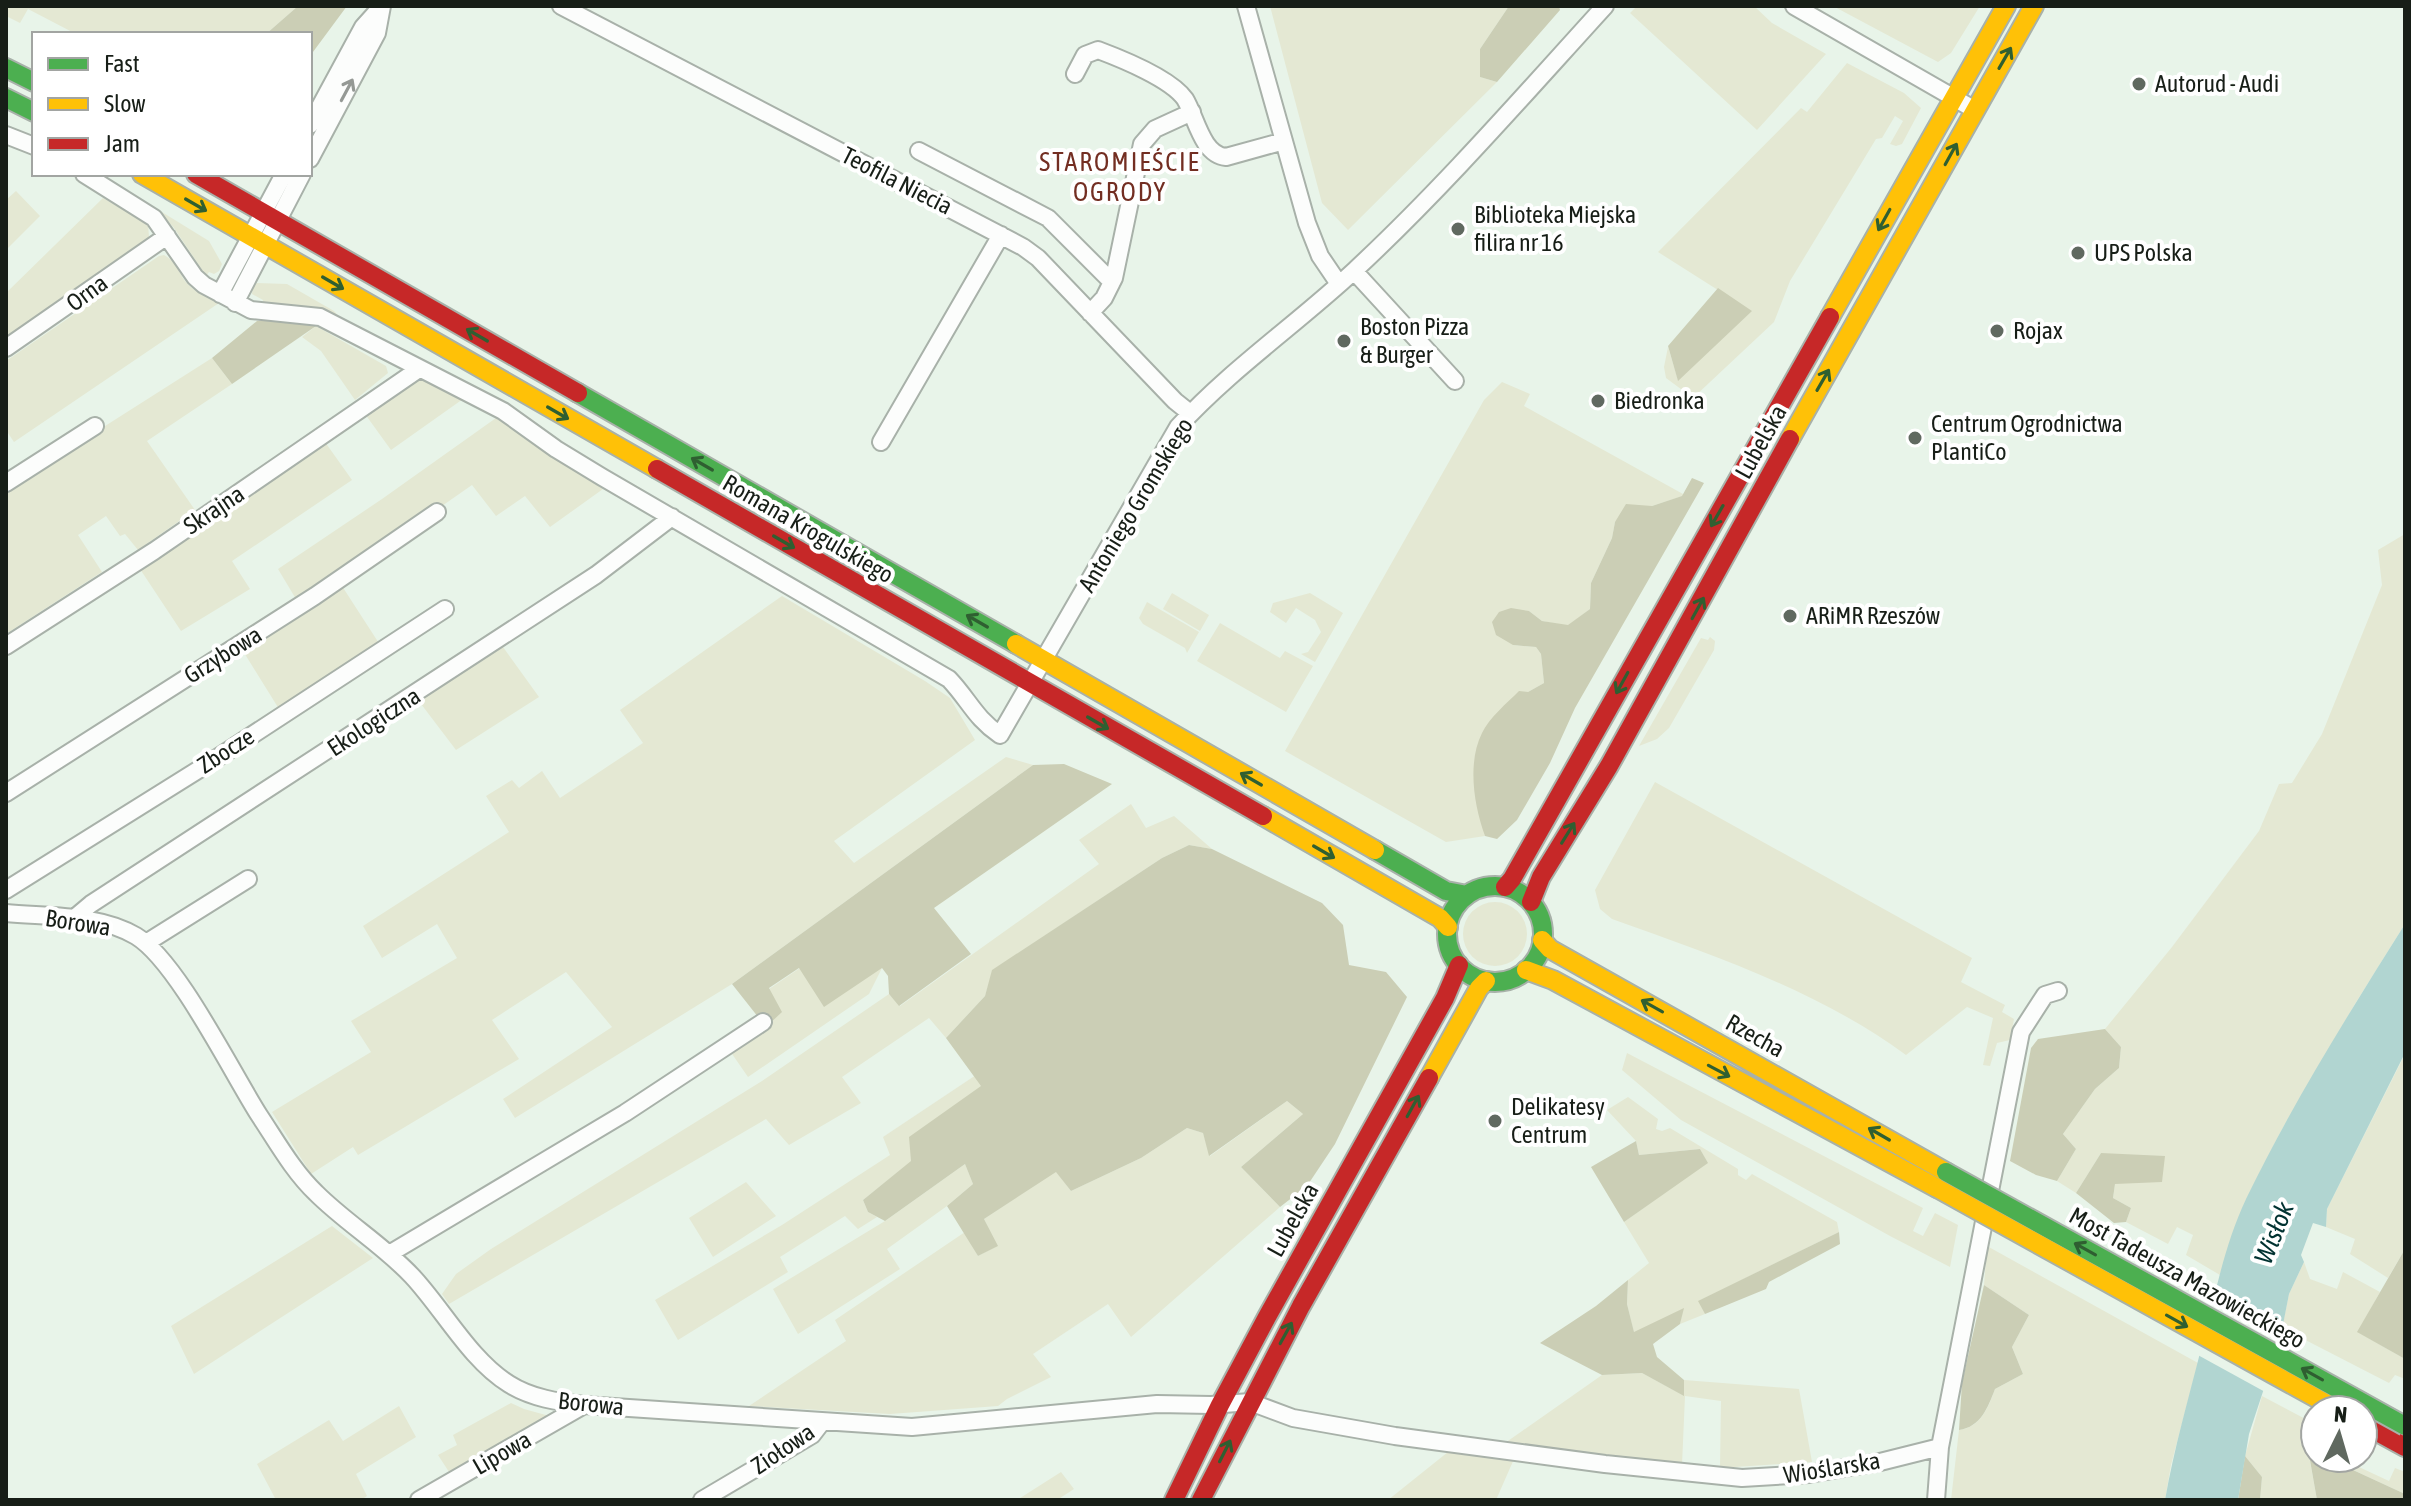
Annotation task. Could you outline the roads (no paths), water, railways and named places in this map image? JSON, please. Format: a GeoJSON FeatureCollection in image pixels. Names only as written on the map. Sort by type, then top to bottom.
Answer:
{"type":"FeatureCollection","features":[{"type":"Feature","properties":{"kind":"main road","name":"Lubelska"},"geometry":{"type":"LineString","coordinates":[[1505,887],[2006,6]]}},
{"type":"Feature","properties":{"kind":"main road","name":"Lubelska"},"geometry":{"type":"LineString","coordinates":[[1531,902],[1541,877],[1616,752],[2034,6]]}},
{"type":"Feature","properties":{"kind":"main road"},"geometry":{"type":"LineString","coordinates":[[6,68],[32,81]]}},
{"type":"Feature","properties":{"kind":"main road"},"geometry":{"type":"LineString","coordinates":[[6,98],[32,111]]}},
{"type":"Feature","properties":{"kind":"main road","name":"Romana Krogulskiego"},"geometry":{"type":"LineString","coordinates":[[146,176],[1440,918],[1448,927]]}},
{"type":"Feature","properties":{"kind":"main road","name":"Romana Krogulskiego"},"geometry":{"type":"LineString","coordinates":[[199,176],[1446,891],[1467,895]]}},
{"type":"Feature","properties":{"kind":"main road"},"geometry":{"type":"LineString","coordinates":[[1488,886],[1505,887],[1521,893],[1531,902],[1542,922],[1542,940],[1537,957],[1526,970],[1512,979],[1486,981],[1469,974],[1459,965],[1449,948],[1448,927],[1453,911],[1467,895],[1488,886]]}},
{"type":"Feature","properties":{"kind":"main road","name":"Rzecha"},"geometry":{"type":"LineString","coordinates":[[1542,940],[1550,949],[1942,1180]]}},
{"type":"Feature","properties":{"kind":"main road","name":"Lubelska"},"geometry":{"type":"LineString","coordinates":[[1174,1500],[1220,1405],[1445,998],[1459,965]]}},
{"type":"Feature","properties":{"kind":"main road","name":"Rzecha"},"geometry":{"type":"LineString","coordinates":[[1526,970],[1553,980],[1942,1180]]}},
{"type":"Feature","properties":{"kind":"main road","name":"Lubelska"},"geometry":{"type":"LineString","coordinates":[[1201,1500],[1250,1402],[1479,988],[1486,981]]}},
{"type":"Feature","properties":{"kind":"main road","name":"Most Tadeusza Mazowieckiego"},"geometry":{"type":"LineString","coordinates":[[1942,1180],[2310,1394]]}},
{"type":"Feature","properties":{"kind":"main road","name":"Most Tadeusza Mazowieckiego"},"geometry":{"type":"LineString","coordinates":[[1942,1180],[2405,1426]]}},
{"type":"Feature","properties":{"kind":"main road"},"geometry":{"type":"LineString","coordinates":[[2379,1433],[2405,1447]]}},
{"type":"Feature","properties":{"kind":"street"},"geometry":{"type":"LineString","coordinates":[[312,121],[363,27],[382,6]]}},
{"type":"Feature","properties":{"kind":"street"},"geometry":{"type":"LineString","coordinates":[[312,155],[377,33],[382,6]]}},
{"type":"Feature","properties":{"kind":"street","name":"Teofila Niecia"},"geometry":{"type":"LineString","coordinates":[[561,6],[1001,235],[1038,258],[1190,413]]}},
{"type":"Feature","properties":{"kind":"street"},"geometry":{"type":"LineString","coordinates":[[1246,6],[1307,223],[1320,256],[1339,284]]}},
{"type":"Feature","properties":{"kind":"street","name":"Antoniego Gromskiego"},"geometry":{"type":"LineString","coordinates":[[672,517],[949,679],[964,694],[976,716],[1000,735],[1172,437],[1190,413],[1354,271],[1439,188],[1605,6]]}},
{"type":"Feature","properties":{"kind":"street"},"geometry":{"type":"LineString","coordinates":[[1794,6],[1975,110]]}},
{"type":"Feature","properties":{"kind":"street"},"geometry":{"type":"LineString","coordinates":[[1075,74],[1085,55],[1098,50],[1171,85],[1183,96],[1206,145],[1219,157],[1284,141]]}},
{"type":"Feature","properties":{"kind":"street"},"geometry":{"type":"LineString","coordinates":[[1090,313],[1104,298],[1112,282],[1142,144],[1155,129],[1192,112]]}},
{"type":"Feature","properties":{"kind":"street"},"geometry":{"type":"LineString","coordinates":[[6,135],[32,145]]}},
{"type":"Feature","properties":{"kind":"street"},"geometry":{"type":"LineString","coordinates":[[919,151],[1048,218],[1112,282]]}},
{"type":"Feature","properties":{"kind":"street"},"geometry":{"type":"LineString","coordinates":[[87,176],[146,211],[195,277],[228,298],[266,313],[320,317],[503,411],[556,449],[672,517]]}},
{"type":"Feature","properties":{"kind":"street"},"geometry":{"type":"LineString","coordinates":[[270,217],[283,176]]}},
{"type":"Feature","properties":{"kind":"street"},"geometry":{"type":"LineString","coordinates":[[228,298],[270,217],[301,176]]}},
{"type":"Feature","properties":{"kind":"street"},"geometry":{"type":"LineString","coordinates":[[881,442],[1001,235]]}},
{"type":"Feature","properties":{"kind":"street","name":"Orna"},"geometry":{"type":"LineString","coordinates":[[6,348],[167,236]]}},
{"type":"Feature","properties":{"kind":"street"},"geometry":{"type":"LineString","coordinates":[[1354,271],[1455,381]]}},
{"type":"Feature","properties":{"kind":"street","name":"Skrajna"},"geometry":{"type":"LineString","coordinates":[[6,646],[154,551],[419,369]]}},
{"type":"Feature","properties":{"kind":"street"},"geometry":{"type":"LineString","coordinates":[[6,483],[95,426]]}},
{"type":"Feature","properties":{"kind":"street","name":"Grzybowa"},"geometry":{"type":"LineString","coordinates":[[6,793],[327,588],[437,512]]}},
{"type":"Feature","properties":{"kind":"street","name":"Ekologiczna"},"geometry":{"type":"LineString","coordinates":[[72,920],[91,904],[596,575],[672,517]]}},
{"type":"Feature","properties":{"kind":"street","name":"Zbocze"},"geometry":{"type":"LineString","coordinates":[[6,890],[214,760],[445,609]]}},
{"type":"Feature","properties":{"kind":"street"},"geometry":{"type":"LineString","coordinates":[[146,943],[248,879]]}},
{"type":"Feature","properties":{"kind":"street","name":"Borowa"},"geometry":{"type":"LineString","coordinates":[[6,913],[114,926],[146,943],[179,984],[300,1177],[412,1276],[482,1360],[507,1383],[538,1396],[584,1405],[912,1427],[1157,1404],[1250,1402]]}},
{"type":"Feature","properties":{"kind":"street"},"geometry":{"type":"LineString","coordinates":[[1936,1500],[1940,1447],[2021,1032],[2045,995],[2058,991]]}},
{"type":"Feature","properties":{"kind":"street"},"geometry":{"type":"LineString","coordinates":[[389,1254],[625,1113],[763,1022]]}},
{"type":"Feature","properties":{"kind":"street","name":"Wioślarska"},"geometry":{"type":"LineString","coordinates":[[1250,1402],[1293,1418],[1395,1436],[1605,1464],[1742,1478],[1773,1478],[1834,1470],[1940,1447]]}},
{"type":"Feature","properties":{"kind":"street","name":"Lipowa"},"geometry":{"type":"LineString","coordinates":[[419,1500],[584,1405]]}},
{"type":"Feature","properties":{"kind":"street","name":"Ziołowa"},"geometry":{"type":"LineString","coordinates":[[702,1500],[812,1435],[822,1422]]}},
{"type":"Feature","properties":{"kind":"water","name":"Wisłok"},"geometry":{"type":"Polygon","coordinates":[[[2405,924],[2405,1053],[2327,1209],[2326,1227],[2313,1223],[2301,1255],[2304,1262],[2289,1294],[2280,1340],[2249,1434],[2238,1500],[2165,1500],[2216,1290],[2238,1217],[2302,1094],[2405,924]]]}},
{"type":"Feature","properties":{"kind":"place","name":"Autorud - Audi"},"geometry":{"type":"Point","coordinates":[2139,84]}},
{"type":"Feature","properties":{"kind":"place","name":"Biblioteka Miejska filira nr 16"},"geometry":{"type":"Point","coordinates":[1458,229]}},
{"type":"Feature","properties":{"kind":"place","name":"UPS Polska"},"geometry":{"type":"Point","coordinates":[2078,253]}},
{"type":"Feature","properties":{"kind":"place","name":"Rojax"},"geometry":{"type":"Point","coordinates":[1997,331]}},
{"type":"Feature","properties":{"kind":"place","name":"Boston Pizza & Burger"},"geometry":{"type":"Point","coordinates":[1344,341]}},
{"type":"Feature","properties":{"kind":"place","name":"Biedronka"},"geometry":{"type":"Point","coordinates":[1598,401]}},
{"type":"Feature","properties":{"kind":"place","name":"Centrum Ogrodnictwa PlantiCo"},"geometry":{"type":"Point","coordinates":[1915,438]}},
{"type":"Feature","properties":{"kind":"place","name":"ARiMR Rzeszów"},"geometry":{"type":"Point","coordinates":[1790,616]}},
{"type":"Feature","properties":{"kind":"place","name":"Delikatesy Centrum"},"geometry":{"type":"Point","coordinates":[1495,1121]}},
{"type":"Feature","properties":{"kind":"district","name":"STAROMIEŚCIE OGRODY"},"geometry":{"type":"Point","coordinates":[1120,177]}}]}
